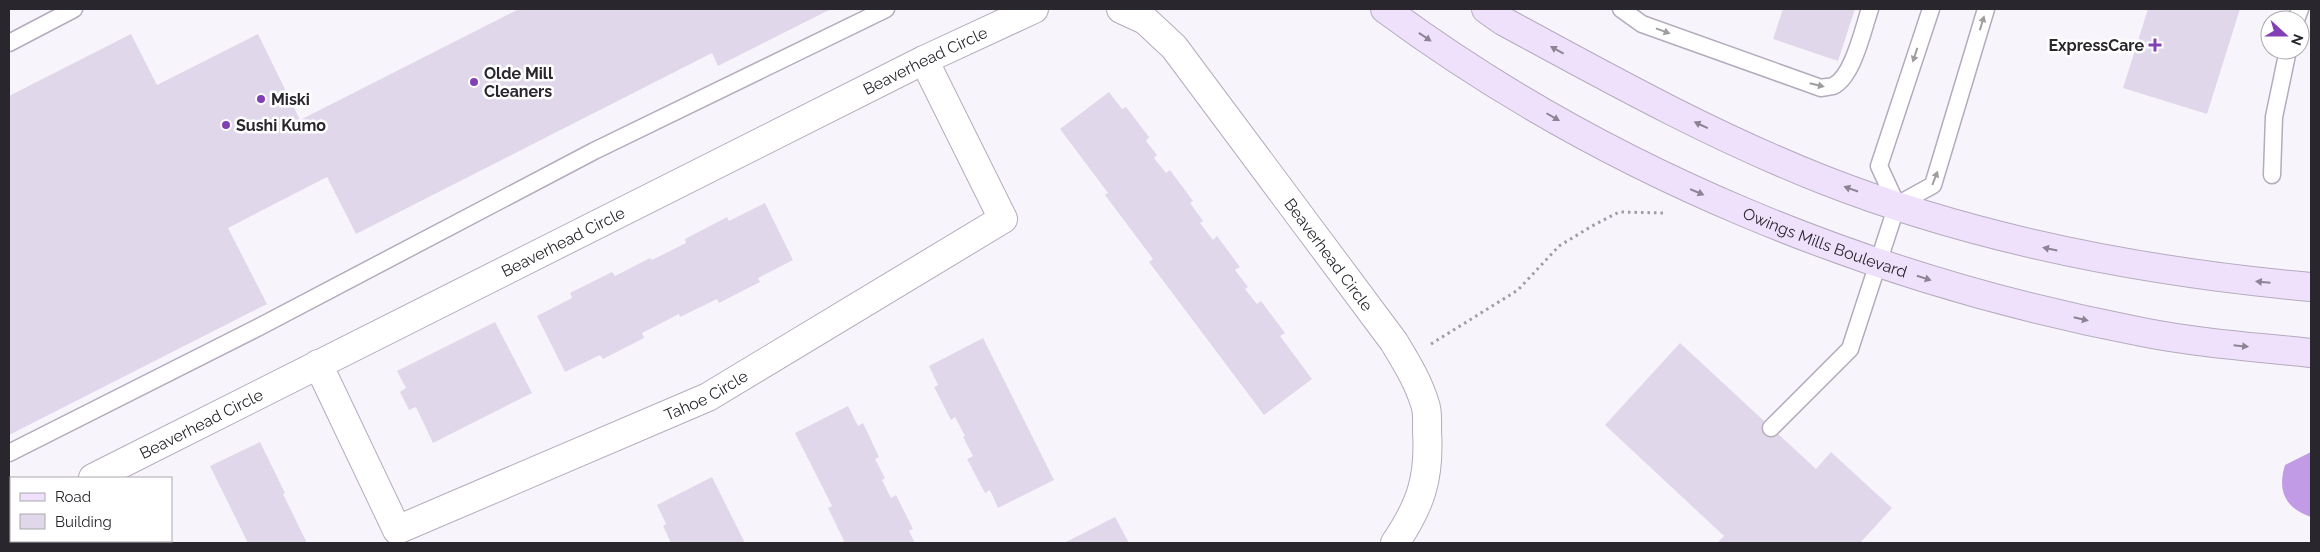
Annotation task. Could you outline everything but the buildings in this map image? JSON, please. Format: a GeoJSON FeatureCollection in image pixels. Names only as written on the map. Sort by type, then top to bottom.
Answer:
{"type":"FeatureCollection","features":[{"type":"Feature","properties":{"kind":"main road","name":"Owings Mills Boulevard"},"geometry":{"type":"LineString","coordinates":[[1384,9],[1511,92],[1629,159],[1672,181],[1741,211],[1878,262],[1994,298],[2144,333],[2311,353]]}},
{"type":"Feature","properties":{"kind":"main road"},"geometry":{"type":"LineString","coordinates":[[1486,9],[1654,104],[1816,176],[1897,206],[1981,232],[2098,259],[2178,272],[2311,287]]}},
{"type":"Feature","properties":{"kind":"street","name":"Beaverhead Circle"},"geometry":{"type":"LineString","coordinates":[[95,477],[924,60],[1034,9]]}},
{"type":"Feature","properties":{"kind":"street","name":"Beaverhead Circle"},"geometry":{"type":"LineString","coordinates":[[1121,9],[1145,20],[1174,47],[1394,342],[1413,372],[1426,406],[1428,445],[1426,483],[1409,522],[1395,543]]}},
{"type":"Feature","properties":{"kind":"street","name":"Tahoe Circle"},"geometry":{"type":"LineString","coordinates":[[318,364],[397,530],[708,397],[1003,219],[924,60]]}},
{"type":"Feature","properties":{"kind":"lane"},"geometry":{"type":"LineString","coordinates":[[9,42],[74,9]]}},
{"type":"Feature","properties":{"kind":"lane"},"geometry":{"type":"LineString","coordinates":[[9,453],[259,327],[594,151],[886,9]]}},
{"type":"Feature","properties":{"kind":"lane"},"geometry":{"type":"LineString","coordinates":[[1621,9],[1642,24],[1821,88],[1833,86],[1844,76],[1854,57],[1870,9]]}},
{"type":"Feature","properties":{"kind":"lane"},"geometry":{"type":"LineString","coordinates":[[1897,206],[1879,166],[1930,9]]}},
{"type":"Feature","properties":{"kind":"lane"},"geometry":{"type":"LineString","coordinates":[[1771,428],[1850,349],[1897,206],[1933,185],[1986,9]]}},
{"type":"Feature","properties":{"kind":"lane"},"geometry":{"type":"LineString","coordinates":[[2272,175],[2274,116],[2286,60]]}},
{"type":"Feature","properties":{"kind":"path"},"geometry":{"type":"LineString","coordinates":[[1405,360],[1518,290],[1559,246],[1592,226],[1619,212],[1669,213]]}},
{"type":"Feature","properties":{"kind":"shaded area"},"geometry":{"type":"Polygon","coordinates":[[[2311,452],[2311,517],[2295,509],[2289,503],[2285,497],[2282,483],[2285,465],[2311,452]]]}},
{"type":"Feature","properties":{"kind":"place","name":"ExpressCare"},"geometry":{"type":"Point","coordinates":[2155,45]}},
{"type":"Feature","properties":{"kind":"place","name":"Olde Mill Cleaners"},"geometry":{"type":"Point","coordinates":[474,82]}},
{"type":"Feature","properties":{"kind":"place","name":"Miski"},"geometry":{"type":"Point","coordinates":[261,99]}},
{"type":"Feature","properties":{"kind":"place","name":"Sushi Kumo"},"geometry":{"type":"Point","coordinates":[226,125]}}]}
